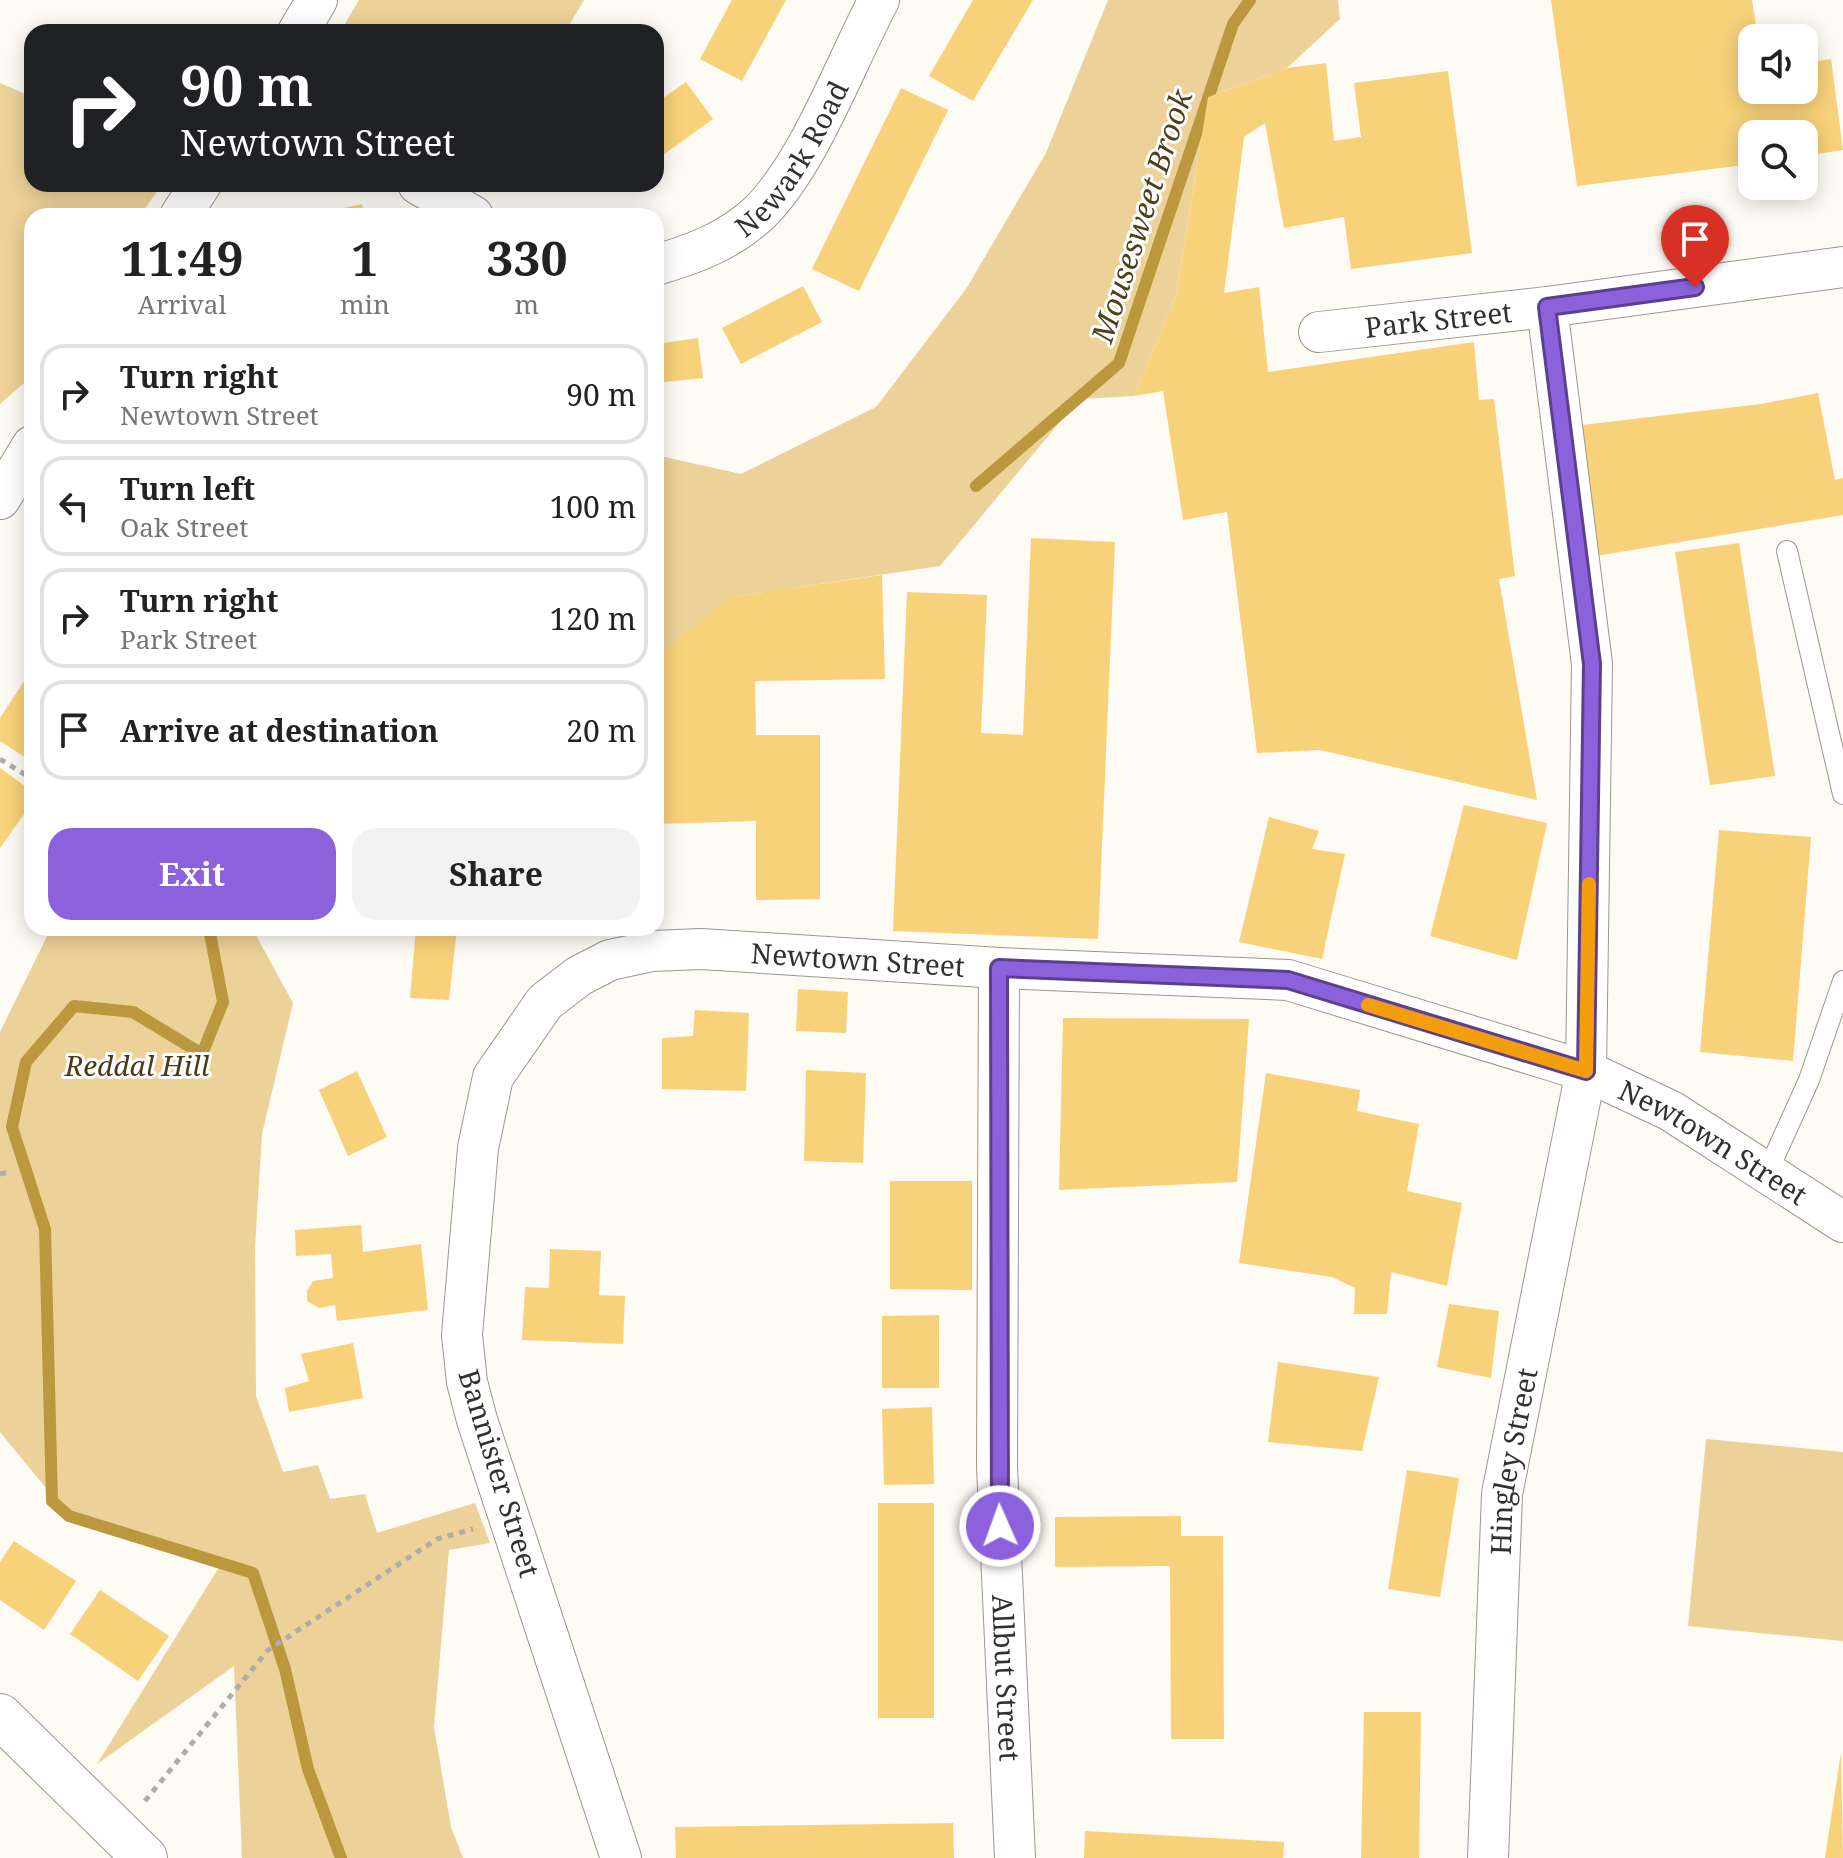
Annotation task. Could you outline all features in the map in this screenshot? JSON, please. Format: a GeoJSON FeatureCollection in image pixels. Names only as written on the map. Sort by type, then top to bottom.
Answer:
{"type":"FeatureCollection","features":[{"type":"Feature","properties":{"kind":"main road"},"geometry":{"type":"LineString","coordinates":[[0,1716],[132,1845]]}},
{"type":"Feature","properties":{"kind":"street"},"geometry":{"type":"LineString","coordinates":[[303,24],[317,0]]}},
{"type":"Feature","properties":{"kind":"street","name":"Newark Road"},"geometry":{"type":"LineString","coordinates":[[664,263],[699,253],[759,213],[787,178],[879,0]]}},
{"type":"Feature","properties":{"kind":"street"},"geometry":{"type":"LineString","coordinates":[[432,192],[459,208]]}},
{"type":"Feature","properties":{"kind":"street","name":"Park Street"},"geometry":{"type":"LineString","coordinates":[[1319,332],[1547,307],[1843,267]]}},
{"type":"Feature","properties":{"kind":"street","name":"Hingley Street"},"geometry":{"type":"LineString","coordinates":[[1488,1858],[1502,1494],[1586,1071],[1592,664],[1547,307]]}},
{"type":"Feature","properties":{"kind":"street","name":"Newtown Street"},"geometry":{"type":"LineString","coordinates":[[493,1077],[545,1002],[579,976],[610,960],[652,951],[701,949],[999,968],[1288,980],[1586,1071],[1671,1111],[1843,1222]]}},
{"type":"Feature","properties":{"kind":"street","name":"Allbut Street"},"geometry":{"type":"LineString","coordinates":[[999,968],[997,1466],[1015,1858]]}},
{"type":"Feature","properties":{"kind":"street","name":"Bannister Street"},"geometry":{"type":"LineString","coordinates":[[493,1077],[478,1148],[462,1335],[467,1382],[621,1858]]}},
{"type":"Feature","properties":{"kind":"lane"},"geometry":{"type":"LineString","coordinates":[[1787,551],[1843,794]]}},
{"type":"Feature","properties":{"kind":"lane"},"geometry":{"type":"LineString","coordinates":[[1767,1173],[1809,1080],[1843,981]]}},
{"type":"Feature","properties":{"kind":"path"},"geometry":{"type":"LineString","coordinates":[[0,759],[24,774]]}},
{"type":"Feature","properties":{"kind":"path"},"geometry":{"type":"LineString","coordinates":[[0,1174],[9,1172]]}},
{"type":"Feature","properties":{"kind":"path"},"geometry":{"type":"LineString","coordinates":[[132,1845],[268,1650],[437,1539],[512,1519]]}},
{"type":"Feature","properties":{"kind":"green space"},"geometry":{"type":"Polygon","coordinates":[[[359,0],[584,0],[570,24],[345,24],[359,0]]]}},
{"type":"Feature","properties":{"kind":"green space"},"geometry":{"type":"Polygon","coordinates":[[[1108,0],[1338,0],[1340,19],[1287,68],[1208,97],[1176,296],[1134,396],[1079,399],[940,566],[731,597],[664,651],[664,457],[741,474],[876,407],[966,289],[1046,153],[1108,0]]]}},
{"type":"Feature","properties":{"kind":"green space"},"geometry":{"type":"Polygon","coordinates":[[[0,83],[24,94],[24,192],[156,192],[146,208],[24,208],[24,383],[0,404],[0,83]]]}},
{"type":"Feature","properties":{"kind":"green space","name":"Reddal Hill"},"geometry":{"type":"Polygon","coordinates":[[[47,936],[256,936],[293,1003],[262,1134],[255,1246],[256,1396],[283,1472],[318,1465],[330,1499],[365,1494],[377,1533],[475,1503],[490,1543],[449,1550],[434,1727],[451,1827],[463,1858],[242,1858],[234,1666],[97,1764],[221,1564],[69,1516],[0,1432],[0,1032],[47,936]]]}},
{"type":"Feature","properties":{"kind":"green space"},"geometry":{"type":"Polygon","coordinates":[[[1706,1439],[1843,1452],[1843,1641],[1688,1626],[1706,1439]]]}},
{"type":"Feature","properties":{"kind":"building"},"geometry":{"type":"Polygon","coordinates":[[[732,0],[786,0],[742,81],[700,59],[732,0]]]}},
{"type":"Feature","properties":{"kind":"building"},"geometry":{"type":"Polygon","coordinates":[[[973,0],[1033,0],[973,101],[929,76],[973,0]]]}},
{"type":"Feature","properties":{"kind":"building"},"geometry":{"type":"Polygon","coordinates":[[[1551,0],[1752,0],[1756,24],[1738,24],[1738,104],[1818,104],[1818,61],[1831,59],[1843,150],[1818,154],[1818,120],[1738,120],[1738,166],[1577,186],[1551,0]]]}},
{"type":"Feature","properties":{"kind":"building"},"geometry":{"type":"Polygon","coordinates":[[[1326,63],[1334,141],[1361,137],[1354,83],[1448,71],[1472,253],[1351,269],[1344,217],[1284,228],[1265,123],[1244,137],[1224,293],[1259,287],[1268,372],[1474,342],[1479,400],[1494,399],[1515,576],[1499,579],[1537,800],[1320,750],[1257,753],[1227,512],[1183,520],[1163,391],[1134,396],[1176,296],[1208,97],[1287,68],[1326,63]]]}},
{"type":"Feature","properties":{"kind":"building"},"geometry":{"type":"Polygon","coordinates":[[[686,82],[713,119],[664,154],[664,97],[686,82]]]}},
{"type":"Feature","properties":{"kind":"building"},"geometry":{"type":"Polygon","coordinates":[[[901,88],[948,110],[859,291],[812,269],[901,88]]]}},
{"type":"Feature","properties":{"kind":"building"},"geometry":{"type":"Polygon","coordinates":[[[803,286],[822,322],[741,364],[722,328],[803,286]]]}},
{"type":"Feature","properties":{"kind":"building"},"geometry":{"type":"Polygon","coordinates":[[[698,338],[703,378],[664,382],[664,343],[698,338]]]}},
{"type":"Feature","properties":{"kind":"building"},"geometry":{"type":"Polygon","coordinates":[[[1818,393],[1835,480],[1843,478],[1843,515],[1596,556],[1582,425],[1761,404],[1818,393]]]}},
{"type":"Feature","properties":{"kind":"building"},"geometry":{"type":"Polygon","coordinates":[[[1031,538],[1115,542],[1098,939],[893,931],[907,592],[987,595],[981,733],[1023,735],[1031,538]]]}},
{"type":"Feature","properties":{"kind":"building"},"geometry":{"type":"Polygon","coordinates":[[[1739,543],[1775,776],[1710,785],[1675,552],[1739,543]]]}},
{"type":"Feature","properties":{"kind":"building"},"geometry":{"type":"Polygon","coordinates":[[[882,575],[885,679],[755,681],[756,735],[820,735],[820,899],[756,900],[756,821],[664,824],[664,651],[730,597],[882,575]]]}},
{"type":"Feature","properties":{"kind":"building"},"geometry":{"type":"Polygon","coordinates":[[[24,681],[24,757],[0,741],[0,718],[24,681]]]}},
{"type":"Feature","properties":{"kind":"building"},"geometry":{"type":"Polygon","coordinates":[[[0,768],[24,785],[24,814],[0,848],[0,768]]]}},
{"type":"Feature","properties":{"kind":"building"},"geometry":{"type":"Polygon","coordinates":[[[1464,805],[1547,823],[1517,960],[1430,936],[1464,805]]]}},
{"type":"Feature","properties":{"kind":"building"},"geometry":{"type":"Polygon","coordinates":[[[1269,817],[1319,831],[1312,849],[1345,854],[1322,959],[1239,942],[1269,817]]]}},
{"type":"Feature","properties":{"kind":"building"},"geometry":{"type":"Polygon","coordinates":[[[1719,830],[1811,837],[1793,1061],[1700,1052],[1719,830]]]}},
{"type":"Feature","properties":{"kind":"building"},"geometry":{"type":"Polygon","coordinates":[[[415,936],[456,936],[449,1000],[410,998],[415,936]]]}},
{"type":"Feature","properties":{"kind":"building"},"geometry":{"type":"Polygon","coordinates":[[[798,989],[848,992],[846,1033],[796,1031],[798,989]]]}},
{"type":"Feature","properties":{"kind":"building"},"geometry":{"type":"Polygon","coordinates":[[[695,1010],[749,1013],[746,1091],[662,1089],[662,1038],[693,1036],[695,1010]]]}},
{"type":"Feature","properties":{"kind":"building"},"geometry":{"type":"Polygon","coordinates":[[[1063,1018],[1249,1019],[1237,1182],[1059,1190],[1063,1018]]]}},
{"type":"Feature","properties":{"kind":"building"},"geometry":{"type":"Polygon","coordinates":[[[806,1070],[866,1073],[863,1163],[804,1161],[806,1070]]]}},
{"type":"Feature","properties":{"kind":"building"},"geometry":{"type":"Polygon","coordinates":[[[357,1071],[387,1137],[348,1156],[319,1090],[357,1071]]]}},
{"type":"Feature","properties":{"kind":"building"},"geometry":{"type":"Polygon","coordinates":[[[1266,1073],[1360,1090],[1357,1111],[1419,1124],[1407,1191],[1462,1203],[1447,1286],[1391,1272],[1387,1314],[1354,1314],[1355,1288],[1332,1277],[1239,1263],[1266,1073]]]}},
{"type":"Feature","properties":{"kind":"building"},"geometry":{"type":"Polygon","coordinates":[[[890,1181],[972,1181],[972,1290],[890,1289],[890,1181]]]}},
{"type":"Feature","properties":{"kind":"building"},"geometry":{"type":"Polygon","coordinates":[[[361,1225],[363,1252],[421,1244],[428,1310],[337,1321],[335,1305],[319,1308],[307,1301],[307,1291],[313,1281],[333,1278],[331,1254],[296,1256],[295,1230],[361,1225]]]}},
{"type":"Feature","properties":{"kind":"building"},"geometry":{"type":"Polygon","coordinates":[[[550,1249],[601,1251],[599,1295],[625,1296],[623,1344],[522,1340],[525,1287],[549,1288],[550,1249]]]}},
{"type":"Feature","properties":{"kind":"building"},"geometry":{"type":"Polygon","coordinates":[[[1449,1304],[1499,1311],[1491,1378],[1437,1367],[1449,1304]]]}},
{"type":"Feature","properties":{"kind":"building"},"geometry":{"type":"Polygon","coordinates":[[[939,1315],[939,1388],[882,1388],[882,1316],[939,1315]]]}},
{"type":"Feature","properties":{"kind":"building"},"geometry":{"type":"Polygon","coordinates":[[[353,1343],[363,1398],[289,1412],[285,1388],[309,1381],[301,1354],[353,1343]]]}},
{"type":"Feature","properties":{"kind":"building"},"geometry":{"type":"Polygon","coordinates":[[[1278,1362],[1379,1377],[1362,1451],[1268,1442],[1278,1362]]]}},
{"type":"Feature","properties":{"kind":"building"},"geometry":{"type":"Polygon","coordinates":[[[932,1407],[934,1484],[884,1485],[882,1409],[932,1407]]]}},
{"type":"Feature","properties":{"kind":"building"},"geometry":{"type":"Polygon","coordinates":[[[1407,1470],[1459,1478],[1440,1597],[1388,1589],[1407,1470]]]}},
{"type":"Feature","properties":{"kind":"building"},"geometry":{"type":"Polygon","coordinates":[[[878,1503],[934,1503],[934,1718],[878,1718],[878,1503]]]}},
{"type":"Feature","properties":{"kind":"building"},"geometry":{"type":"Polygon","coordinates":[[[1181,1516],[1181,1536],[1223,1536],[1224,1739],[1171,1739],[1170,1566],[1055,1567],[1055,1517],[1181,1516]]]}},
{"type":"Feature","properties":{"kind":"building"},"geometry":{"type":"Polygon","coordinates":[[[14,1541],[76,1581],[44,1630],[0,1600],[0,1562],[14,1541]]]}},
{"type":"Feature","properties":{"kind":"building"},"geometry":{"type":"Polygon","coordinates":[[[100,1590],[169,1636],[138,1681],[70,1634],[100,1590]]]}},
{"type":"Feature","properties":{"kind":"building"},"geometry":{"type":"Polygon","coordinates":[[[1364,1712],[1421,1712],[1419,1858],[1361,1858],[1364,1712]]]}},
{"type":"Feature","properties":{"kind":"building"},"geometry":{"type":"Polygon","coordinates":[[[1841,1752],[1843,1858],[1825,1858],[1841,1752]]]}},
{"type":"Feature","properties":{"kind":"building"},"geometry":{"type":"Polygon","coordinates":[[[953,1823],[954,1858],[676,1858],[675,1827],[953,1823]]]}},
{"type":"Feature","properties":{"kind":"building"},"geometry":{"type":"Polygon","coordinates":[[[1085,1831],[1284,1842],[1283,1858],[1084,1858],[1085,1831]]]}},
{"type":"Feature","properties":{"kind":"waterway","name":"Mousesweet Brook"},"geometry":{"type":"LineString","coordinates":[[976,486],[1119,363],[1233,24],[1250,0]]}},
{"type":"Feature","properties":{"kind":"waterway","name":"Mousesweet Brook"},"geometry":{"type":"LineString","coordinates":[[211,936],[223,1002],[202,1054],[133,1012],[74,1006],[26,1062],[12,1127],[45,1229],[52,1501],[69,1516],[253,1573],[285,1669],[308,1769],[341,1858]]}},
{"type":"Feature","properties":{"kind":"slow traffic"},"geometry":{"type":"LineString","coordinates":[[1368,1005],[1586,1071],[1589,884]]}},
{"type":"Feature","properties":{"kind":"route"},"geometry":{"type":"LineString","coordinates":[[1000,1526],[997,1466],[999,968],[1288,980],[1586,1071],[1592,664],[1547,307],[1695,287]]}}]}
